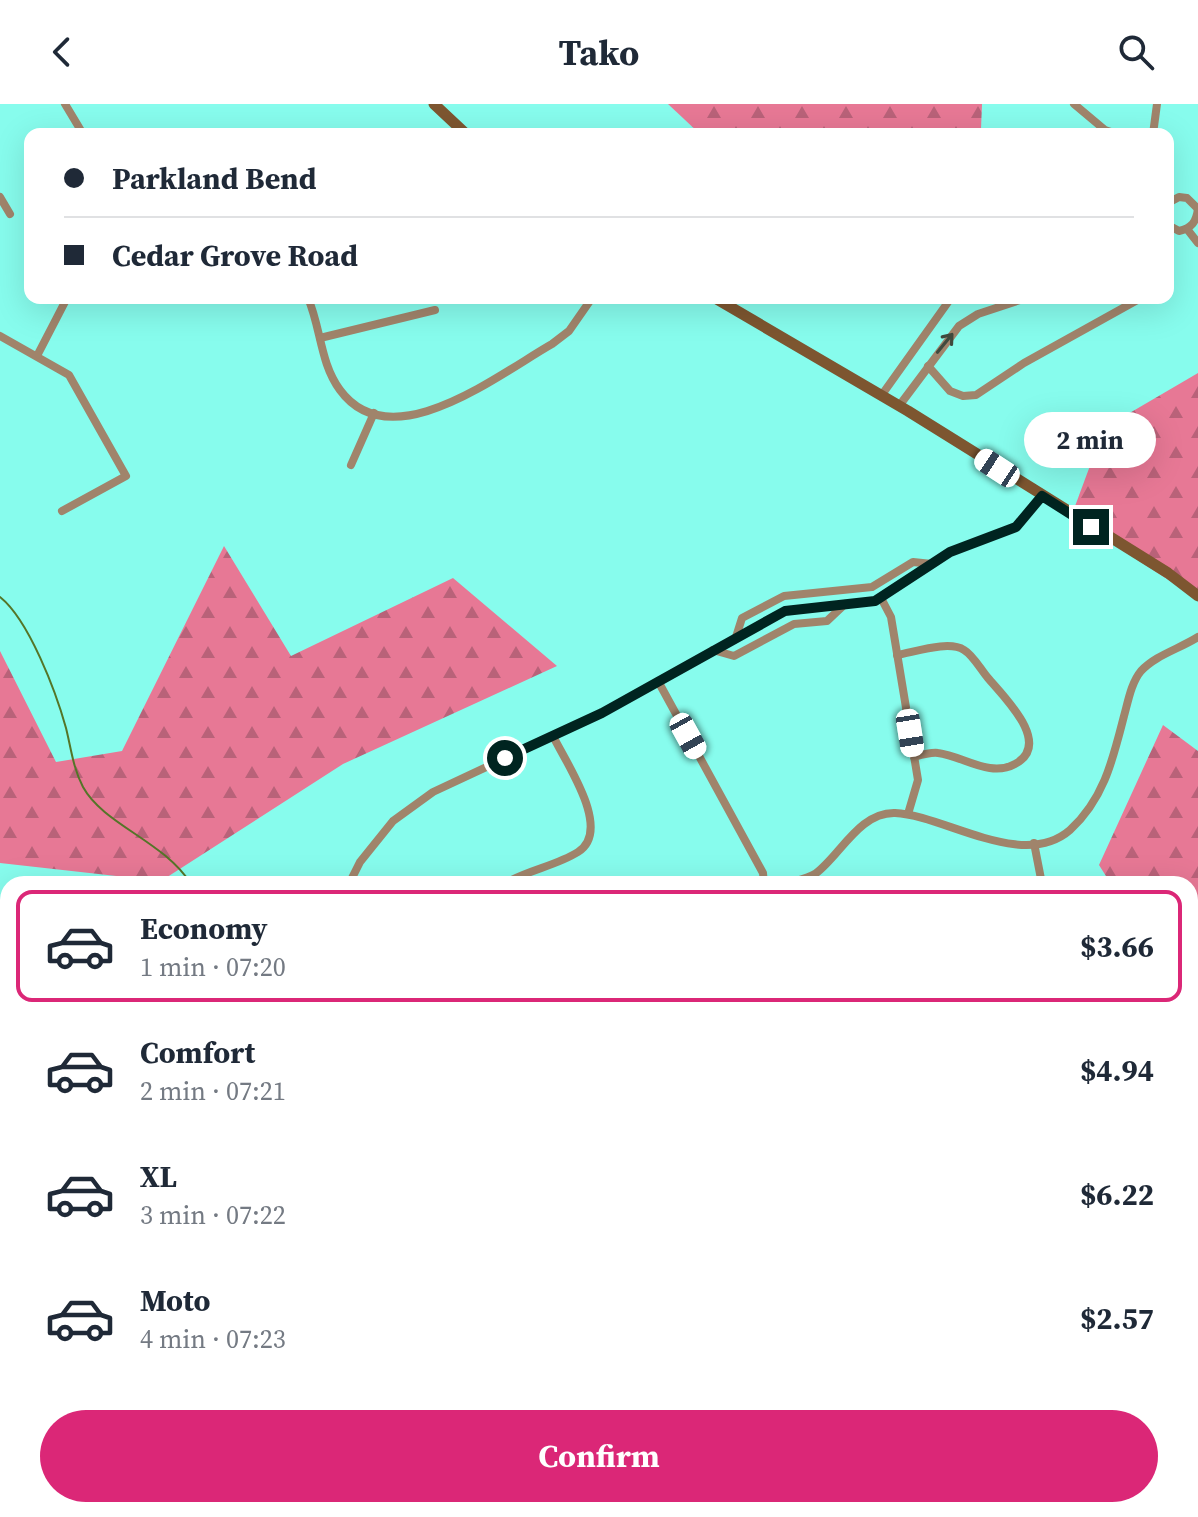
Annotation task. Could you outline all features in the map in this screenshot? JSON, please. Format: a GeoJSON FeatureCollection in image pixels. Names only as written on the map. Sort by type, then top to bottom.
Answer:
{"type":"FeatureCollection","features":[{"type":"Feature","properties":{"kind":"main road"},"geometry":{"type":"LineString","coordinates":[[434,104],[460,128]]}},
{"type":"Feature","properties":{"kind":"main road"},"geometry":{"type":"LineString","coordinates":[[725,304],[899,406],[1168,573],[1198,596]]}},
{"type":"Feature","properties":{"kind":"street"},"geometry":{"type":"LineString","coordinates":[[65,104],[79,128]]}},
{"type":"Feature","properties":{"kind":"street"},"geometry":{"type":"LineString","coordinates":[[1074,104],[1106,128]]}},
{"type":"Feature","properties":{"kind":"street"},"geometry":{"type":"LineString","coordinates":[[1154,128],[1157,104]]}},
{"type":"Feature","properties":{"kind":"street"},"geometry":{"type":"LineString","coordinates":[[0,197],[10,214]]}},
{"type":"Feature","properties":{"kind":"street"},"geometry":{"type":"LineString","coordinates":[[1174,200],[1187,198],[1198,209],[1194,224],[1179,231],[1174,228]]}},
{"type":"Feature","properties":{"kind":"street"},"geometry":{"type":"LineString","coordinates":[[1187,229],[1198,243]]}},
{"type":"Feature","properties":{"kind":"street"},"geometry":{"type":"LineString","coordinates":[[38,354],[64,304]]}},
{"type":"Feature","properties":{"kind":"street"},"geometry":{"type":"LineString","coordinates":[[310,304],[325,360],[340,390],[356,406],[385,417],[408,417],[434,411],[552,344],[569,331],[588,304]]}},
{"type":"Feature","properties":{"kind":"street"},"geometry":{"type":"LineString","coordinates":[[881,396],[947,304]]}},
{"type":"Feature","properties":{"kind":"street"},"geometry":{"type":"LineString","coordinates":[[899,406],[959,326],[978,314],[1008,304]]}},
{"type":"Feature","properties":{"kind":"street"},"geometry":{"type":"LineString","coordinates":[[928,366],[950,391],[963,396],[976,395],[1024,363],[1130,304]]}},
{"type":"Feature","properties":{"kind":"street"},"geometry":{"type":"LineString","coordinates":[[320,338],[435,310]]}},
{"type":"Feature","properties":{"kind":"street"},"geometry":{"type":"LineString","coordinates":[[0,336],[38,354],[69,375],[126,476],[62,511]]}},
{"type":"Feature","properties":{"kind":"street"},"geometry":{"type":"LineString","coordinates":[[351,465],[374,413]]}},
{"type":"Feature","properties":{"kind":"street"},"geometry":{"type":"LineString","coordinates":[[353,876],[360,862],[393,821],[415,803],[553,736],[785,611],[881,598],[950,552],[1016,527],[1042,496]]}},
{"type":"Feature","properties":{"kind":"street"},"geometry":{"type":"LineString","coordinates":[[736,637],[742,618],[784,596],[872,587],[913,562],[933,564]]}},
{"type":"Feature","properties":{"kind":"street"},"geometry":{"type":"LineString","coordinates":[[881,598],[891,617],[918,780],[908,814]]}},
{"type":"Feature","properties":{"kind":"street"},"geometry":{"type":"LineString","coordinates":[[713,650],[734,656],[794,624],[827,621],[845,604]]}},
{"type":"Feature","properties":{"kind":"street"},"geometry":{"type":"LineString","coordinates":[[812,876],[876,817],[891,813],[908,814],[990,840],[1034,843],[1056,839],[1070,829],[1099,794],[1110,773],[1129,696],[1138,674],[1153,660],[1198,637]]}},
{"type":"Feature","properties":{"kind":"street"},"geometry":{"type":"LineString","coordinates":[[897,655],[952,646],[965,650],[1014,708],[1026,727],[1029,743],[1025,757],[1014,766],[996,770],[936,752],[914,757]]}},
{"type":"Feature","properties":{"kind":"street"},"geometry":{"type":"LineString","coordinates":[[658,681],[763,876]]}},
{"type":"Feature","properties":{"kind":"street"},"geometry":{"type":"LineString","coordinates":[[523,876],[577,853],[588,844],[592,834],[590,812],[553,736]]}},
{"type":"Feature","properties":{"kind":"street"},"geometry":{"type":"LineString","coordinates":[[1034,843],[1040,876]]}},
{"type":"Feature","properties":{"kind":"green space"},"geometry":{"type":"Polygon","coordinates":[[[668,104],[982,104],[981,128],[694,128],[668,104]]]}},
{"type":"Feature","properties":{"kind":"green space"},"geometry":{"type":"Polygon","coordinates":[[[1198,373],[1198,599],[1071,517],[1104,428],[1198,373]]]}},
{"type":"Feature","properties":{"kind":"green space"},"geometry":{"type":"Polygon","coordinates":[[[224,546],[291,656],[453,578],[557,666],[343,764],[169,876],[116,876],[0,863],[0,651],[56,762],[122,751],[224,546]]]}},
{"type":"Feature","properties":{"kind":"green space"},"geometry":{"type":"Polygon","coordinates":[[[1163,725],[1198,751],[1198,876],[1106,876],[1099,865],[1163,725]]]}},
{"type":"Feature","properties":{"kind":"waterway"},"geometry":{"type":"LineString","coordinates":[[0,597],[21,622],[40,658],[61,713],[83,787],[105,812],[166,856],[185,876]]}},
{"type":"Feature","properties":{"kind":"route"},"geometry":{"type":"LineString","coordinates":[[505,758],[602,713],[785,611],[875,601],[950,552],[1016,527],[1042,496],[1091,527]]}}]}
